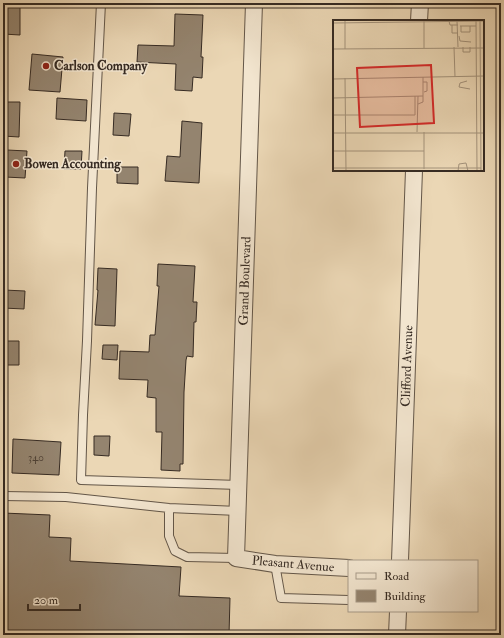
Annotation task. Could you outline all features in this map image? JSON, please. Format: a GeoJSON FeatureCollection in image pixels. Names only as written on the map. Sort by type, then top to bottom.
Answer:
{"type":"FeatureCollection","features":[{"type":"Feature","properties":{"kind":"street","name":"Grand Boulevard"},"geometry":{"type":"LineString","coordinates":[[236,558],[254,3]]}},
{"type":"Feature","properties":{"kind":"street"},"geometry":{"type":"LineString","coordinates":[[419,20],[420,3]]}},
{"type":"Feature","properties":{"kind":"street","name":"Clifford Avenue"},"geometry":{"type":"LineString","coordinates":[[400,560],[414,171]]}},
{"type":"Feature","properties":{"kind":"street","name":"Pleasant Avenue"},"geometry":{"type":"LineString","coordinates":[[236,558],[275,564],[348,568]]}},
{"type":"Feature","properties":{"kind":"street"},"geometry":{"type":"LineString","coordinates":[[397,635],[398,612]]}},
{"type":"Feature","properties":{"kind":"lane"},"geometry":{"type":"LineString","coordinates":[[101,3],[92,188],[81,480],[238,485]]}},
{"type":"Feature","properties":{"kind":"lane"},"geometry":{"type":"LineString","coordinates":[[3,496],[66,497],[169,508],[238,510]]}},
{"type":"Feature","properties":{"kind":"lane"},"geometry":{"type":"LineString","coordinates":[[169,508],[169,536],[175,551],[187,557],[236,558]]}},
{"type":"Feature","properties":{"kind":"lane"},"geometry":{"type":"LineString","coordinates":[[275,564],[281,598],[348,600]]}},
{"type":"Feature","properties":{"kind":"building"},"geometry":{"type":"Polygon","coordinates":[[[3,7],[20,7],[20,35],[3,34],[3,7]]]}},
{"type":"Feature","properties":{"kind":"building"},"geometry":{"type":"Polygon","coordinates":[[[175,14],[203,15],[201,57],[203,57],[202,78],[193,77],[192,91],[175,90],[176,64],[137,62],[138,45],[174,46],[175,14]]]}},
{"type":"Feature","properties":{"kind":"building","name":"Carlson Company"},"geometry":{"type":"Polygon","coordinates":[[[32,54],[63,57],[60,92],[29,90],[32,54]]]}},
{"type":"Feature","properties":{"kind":"building"},"geometry":{"type":"Polygon","coordinates":[[[57,98],[87,100],[86,121],[56,119],[57,98]]]}},
{"type":"Feature","properties":{"kind":"building"},"geometry":{"type":"Polygon","coordinates":[[[3,102],[20,102],[19,137],[3,136],[3,102]]]}},
{"type":"Feature","properties":{"kind":"building"},"geometry":{"type":"Polygon","coordinates":[[[114,113],[131,114],[129,136],[113,135],[114,113]]]}},
{"type":"Feature","properties":{"kind":"building"},"geometry":{"type":"Polygon","coordinates":[[[182,121],[202,123],[199,183],[165,181],[167,156],[180,157],[182,121]]]}},
{"type":"Feature","properties":{"kind":"building","name":"Bowen Accounting"},"geometry":{"type":"Polygon","coordinates":[[[7,150],[27,151],[25,178],[5,177],[7,150]]]}},
{"type":"Feature","properties":{"kind":"building"},"geometry":{"type":"Polygon","coordinates":[[[65,151],[82,151],[81,169],[64,169],[65,151]]]}},
{"type":"Feature","properties":{"kind":"building"},"geometry":{"type":"Polygon","coordinates":[[[117,167],[138,167],[138,184],[117,183],[117,167]]]}},
{"type":"Feature","properties":{"kind":"building"},"geometry":{"type":"Polygon","coordinates":[[[158,264],[195,266],[193,302],[197,302],[196,322],[194,322],[193,357],[187,356],[186,360],[183,464],[180,464],[180,471],[161,470],[162,432],[156,432],[156,398],[147,397],[148,380],[119,379],[120,351],[149,352],[150,335],[155,335],[159,286],[157,286],[158,264]]]}},
{"type":"Feature","properties":{"kind":"building"},"geometry":{"type":"Polygon","coordinates":[[[98,268],[117,269],[115,326],[95,325],[98,268]]]}},
{"type":"Feature","properties":{"kind":"building"},"geometry":{"type":"Polygon","coordinates":[[[4,290],[25,291],[24,309],[3,308],[4,290]]]}},
{"type":"Feature","properties":{"kind":"building"},"geometry":{"type":"Polygon","coordinates":[[[3,341],[19,341],[19,365],[3,365],[3,341]]]}},
{"type":"Feature","properties":{"kind":"building"},"geometry":{"type":"Polygon","coordinates":[[[103,345],[118,345],[117,360],[102,359],[103,345]]]}},
{"type":"Feature","properties":{"kind":"building"},"geometry":{"type":"Polygon","coordinates":[[[94,436],[110,436],[109,456],[94,455],[94,436]]]}},
{"type":"Feature","properties":{"kind":"building"},"geometry":{"type":"Polygon","coordinates":[[[13,439],[61,442],[59,475],[12,473],[13,439]]]}},
{"type":"Feature","properties":{"kind":"building"},"geometry":{"type":"Polygon","coordinates":[[[3,513],[50,515],[49,537],[71,538],[70,561],[181,567],[179,596],[230,598],[229,635],[3,635],[3,513]]]}},
{"type":"Feature","properties":{"kind":"place","name":"Carlson Company"},"geometry":{"type":"Point","coordinates":[46,66]}},
{"type":"Feature","properties":{"kind":"place","name":"Bowen Accounting"},"geometry":{"type":"Point","coordinates":[16,164]}}]}
